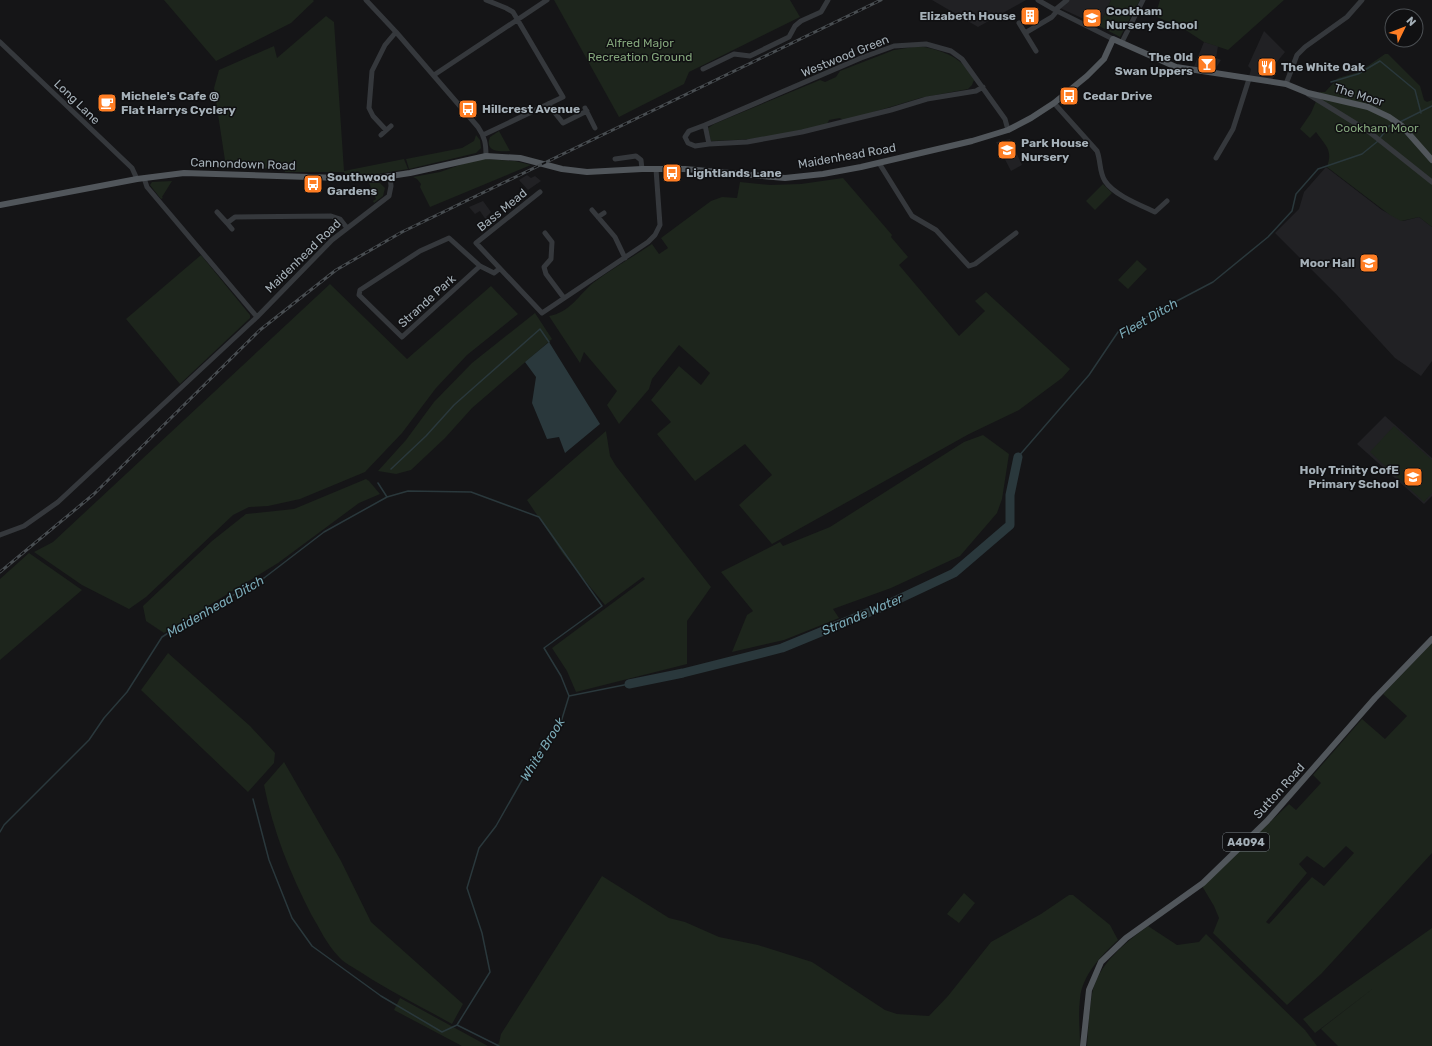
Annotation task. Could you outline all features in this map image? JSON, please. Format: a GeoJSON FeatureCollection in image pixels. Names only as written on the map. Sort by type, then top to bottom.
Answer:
{"type":"FeatureCollection","features":[{"type":"Feature","properties":{"kind":"main road","name":"The Moor"},"geometry":{"type":"LineString","coordinates":[[1113,38],[1176,68],[1286,84],[1308,93],[1368,107],[1389,117],[1402,126],[1432,160]]}},
{"type":"Feature","properties":{"kind":"main road","name":"Maidenhead Road"},"geometry":{"type":"LineString","coordinates":[[390,176],[486,156],[520,158],[562,169],[587,172],[656,168],[685,169],[785,178],[823,174],[879,163],[985,138],[1008,130],[1031,118],[1054,103],[1087,76],[1104,59],[1113,38]]}},
{"type":"Feature","properties":{"kind":"main road","name":"Cannondown Road"},"geometry":{"type":"LineString","coordinates":[[0,205],[137,179],[184,173],[342,179],[371,179],[390,176]]}},
{"type":"Feature","properties":{"kind":"main road","name":"Sutton Road"},"geometry":{"type":"LineString","coordinates":[[1083,1046],[1089,990],[1101,962],[1126,938],[1203,883],[1267,822],[1374,698],[1432,639]]}},
{"type":"Feature","properties":{"kind":"street"},"geometry":{"type":"LineString","coordinates":[[366,0],[434,75],[483,135],[486,156]]}},
{"type":"Feature","properties":{"kind":"street"},"geometry":{"type":"LineString","coordinates":[[483,135],[563,97],[513,12],[486,0]]}},
{"type":"Feature","properties":{"kind":"street"},"geometry":{"type":"LineString","coordinates":[[434,75],[547,0]]}},
{"type":"Feature","properties":{"kind":"street"},"geometry":{"type":"LineString","coordinates":[[707,69],[734,54],[750,56],[789,37],[795,26],[801,21],[822,12],[828,0]]}},
{"type":"Feature","properties":{"kind":"street"},"geometry":{"type":"LineString","coordinates":[[1038,0],[1056,11],[1113,38]]}},
{"type":"Feature","properties":{"kind":"street"},"geometry":{"type":"LineString","coordinates":[[1025,33],[1052,17],[1067,0]]}},
{"type":"Feature","properties":{"kind":"street"},"geometry":{"type":"LineString","coordinates":[[1122,42],[1143,0]]}},
{"type":"Feature","properties":{"kind":"street"},"geometry":{"type":"LineString","coordinates":[[1286,84],[1297,55],[1305,47],[1347,16],[1362,0]]}},
{"type":"Feature","properties":{"kind":"street"},"geometry":{"type":"LineString","coordinates":[[1019,23],[1036,51]]}},
{"type":"Feature","properties":{"kind":"street"},"geometry":{"type":"LineString","coordinates":[[381,135],[388,128],[373,116],[370,108],[372,71],[375,62],[385,45],[396,32]]}},
{"type":"Feature","properties":{"kind":"street","name":"Long Lane"},"geometry":{"type":"LineString","coordinates":[[0,42],[132,168],[137,179]]}},
{"type":"Feature","properties":{"kind":"street","name":"Westwood Green"},"geometry":{"type":"LineString","coordinates":[[983,87],[976,91],[927,98],[891,110],[802,132],[747,142],[695,146],[688,143],[685,137],[689,131],[860,58],[894,46],[926,44],[951,51],[962,59],[983,87],[1005,119],[1008,130]]}},
{"type":"Feature","properties":{"kind":"street"},"geometry":{"type":"LineString","coordinates":[[1216,158],[1232,129],[1249,79]]}},
{"type":"Feature","properties":{"kind":"street"},"geometry":{"type":"LineString","coordinates":[[1308,93],[1368,131],[1432,182]]}},
{"type":"Feature","properties":{"kind":"street"},"geometry":{"type":"LineString","coordinates":[[1054,103],[1097,151],[1101,161],[1101,172],[1105,182],[1126,199],[1155,212],[1167,200]]}},
{"type":"Feature","properties":{"kind":"street"},"geometry":{"type":"LineString","coordinates":[[548,104],[563,123],[586,109],[595,128]]}},
{"type":"Feature","properties":{"kind":"street"},"geometry":{"type":"LineString","coordinates":[[705,125],[709,144]]}},
{"type":"Feature","properties":{"kind":"street"},"geometry":{"type":"LineString","coordinates":[[618,157],[636,156],[641,160],[642,169]]}},
{"type":"Feature","properties":{"kind":"street"},"geometry":{"type":"LineString","coordinates":[[879,163],[912,216],[936,230],[969,266],[975,264],[1016,233]]}},
{"type":"Feature","properties":{"kind":"street"},"geometry":{"type":"LineString","coordinates":[[499,269],[542,313],[625,258],[656,235],[660,224],[656,168]]}},
{"type":"Feature","properties":{"kind":"street","name":"Maidenhead Road"},"geometry":{"type":"LineString","coordinates":[[0,535],[24,526],[58,502],[257,317],[323,250],[347,228],[389,196],[391,186],[390,176]]}},
{"type":"Feature","properties":{"kind":"street"},"geometry":{"type":"LineString","coordinates":[[144,178],[147,187],[257,317]]}},
{"type":"Feature","properties":{"kind":"street","name":"Bass Mead"},"geometry":{"type":"LineString","coordinates":[[499,269],[476,243],[540,192]]}},
{"type":"Feature","properties":{"kind":"street"},"geometry":{"type":"LineString","coordinates":[[592,210],[615,236],[625,258]]}},
{"type":"Feature","properties":{"kind":"street"},"geometry":{"type":"LineString","coordinates":[[217,212],[232,229]]}},
{"type":"Feature","properties":{"kind":"street"},"geometry":{"type":"LineString","coordinates":[[598,217],[604,213]]}},
{"type":"Feature","properties":{"kind":"street"},"geometry":{"type":"LineString","coordinates":[[227,223],[235,217],[331,216],[340,219],[347,228]]}},
{"type":"Feature","properties":{"kind":"street"},"geometry":{"type":"LineString","coordinates":[[545,232],[552,242],[550,259],[544,267],[546,274],[564,298]]}},
{"type":"Feature","properties":{"kind":"street","name":"Strande Park"},"geometry":{"type":"LineString","coordinates":[[480,266],[402,337],[359,295],[360,290],[387,274],[401,262],[444,239],[449,238],[480,266],[494,274],[499,269]]}},
{"type":"Feature","properties":{"kind":"shaded area"},"geometry":{"type":"Polygon","coordinates":[[[932,0],[1026,0],[978,27],[932,0]]]}},
{"type":"Feature","properties":{"kind":"shaded area","name":"Cookham Nursery School"},"geometry":{"type":"Polygon","coordinates":[[[1070,0],[1111,0],[1099,26],[1060,8],[1070,0]]]}},
{"type":"Feature","properties":{"kind":"shaded area"},"geometry":{"type":"Polygon","coordinates":[[[1264,31],[1285,52],[1272,68],[1277,71],[1272,80],[1249,77],[1251,69],[1248,66],[1264,31]]]}},
{"type":"Feature","properties":{"kind":"shaded area"},"geometry":{"type":"Polygon","coordinates":[[[1204,42],[1218,46],[1216,58],[1221,60],[1214,71],[1193,69],[1204,42]]]}},
{"type":"Feature","properties":{"kind":"shaded area","name":"Park House Nursery"},"geometry":{"type":"Polygon","coordinates":[[[1010,139],[1022,165],[1011,171],[996,142],[1010,139]]]}},
{"type":"Feature","properties":{"kind":"shaded area","name":"Moor Hall"},"geometry":{"type":"Polygon","coordinates":[[[1326,167],[1382,210],[1403,221],[1419,217],[1432,227],[1432,361],[1421,376],[1395,358],[1336,294],[1275,233],[1299,209],[1304,192],[1326,167]]]}},
{"type":"Feature","properties":{"kind":"shaded area"},"geometry":{"type":"Polygon","coordinates":[[[527,175],[531,178],[535,176],[541,181],[528,190],[519,180],[527,175]]]}},
{"type":"Feature","properties":{"kind":"shaded area"},"geometry":{"type":"Polygon","coordinates":[[[483,201],[491,212],[486,217],[495,223],[490,226],[480,211],[475,214],[469,207],[483,201]]]}},
{"type":"Feature","properties":{"kind":"shaded area"},"geometry":{"type":"Polygon","coordinates":[[[549,342],[600,424],[565,453],[559,437],[547,439],[532,403],[536,377],[525,362],[549,342]]]}},
{"type":"Feature","properties":{"kind":"shaded area","name":"Holy Trinity CofE Primary School"},"geometry":{"type":"Polygon","coordinates":[[[1385,416],[1432,458],[1432,496],[1424,504],[1357,444],[1385,416]]]}},
{"type":"Feature","properties":{"kind":"green space"},"geometry":{"type":"Polygon","coordinates":[[[164,0],[314,1],[291,23],[216,61],[164,0]]]}},
{"type":"Feature","properties":{"kind":"green space","name":"Alfred Major Recreation Ground"},"geometry":{"type":"Polygon","coordinates":[[[554,0],[790,0],[800,17],[689,72],[684,84],[619,117],[554,0]]]}},
{"type":"Feature","properties":{"kind":"green space"},"geometry":{"type":"Polygon","coordinates":[[[1111,0],[1140,0],[1120,37],[1099,26],[1111,0]]]}},
{"type":"Feature","properties":{"kind":"green space"},"geometry":{"type":"Polygon","coordinates":[[[1160,0],[1284,0],[1228,50],[1204,42],[1184,29],[1155,16],[1160,0]]]}},
{"type":"Feature","properties":{"kind":"green space"},"geometry":{"type":"Polygon","coordinates":[[[326,16],[334,22],[344,171],[404,159],[408,169],[371,175],[345,175],[344,172],[285,172],[284,169],[226,167],[214,88],[219,70],[274,46],[277,58],[326,16]]]}},
{"type":"Feature","properties":{"kind":"green space"},"geometry":{"type":"Polygon","coordinates":[[[920,46],[937,50],[958,60],[970,72],[974,80],[972,85],[968,89],[920,98],[844,121],[840,118],[829,120],[827,125],[757,139],[711,141],[708,128],[714,124],[820,80],[825,82],[836,77],[840,71],[894,50],[920,46]]]}},
{"type":"Feature","properties":{"kind":"green space","name":"Cookham Moor"},"geometry":{"type":"Polygon","coordinates":[[[1385,54],[1388,54],[1420,86],[1424,100],[1427,102],[1432,100],[1432,227],[1419,217],[1401,221],[1390,215],[1327,167],[1329,161],[1328,148],[1316,132],[1310,138],[1300,129],[1311,113],[1320,92],[1325,92],[1338,78],[1359,72],[1385,54]]]}},
{"type":"Feature","properties":{"kind":"green space"},"geometry":{"type":"Polygon","coordinates":[[[499,131],[510,151],[498,151],[489,146],[490,137],[499,131]]]}},
{"type":"Feature","properties":{"kind":"green space"},"geometry":{"type":"Polygon","coordinates":[[[476,135],[480,140],[481,148],[476,153],[409,169],[406,159],[462,148],[474,141],[476,135]]]}},
{"type":"Feature","properties":{"kind":"green space"},"geometry":{"type":"Polygon","coordinates":[[[485,159],[515,161],[531,165],[430,207],[420,187],[421,184],[413,177],[440,172],[474,160],[485,159]]]}},
{"type":"Feature","properties":{"kind":"green space"},"geometry":{"type":"Polygon","coordinates":[[[843,178],[892,235],[891,237],[908,257],[899,265],[959,336],[985,311],[975,301],[986,292],[1070,369],[1062,378],[1019,410],[969,434],[772,544],[739,505],[772,475],[745,444],[695,481],[657,434],[671,422],[651,400],[679,366],[701,385],[710,373],[679,345],[652,379],[649,389],[619,424],[607,405],[617,391],[584,352],[580,363],[549,316],[568,307],[593,283],[652,244],[659,254],[668,248],[661,238],[711,201],[722,197],[737,198],[740,182],[770,185],[801,184],[843,178]]]}},
{"type":"Feature","properties":{"kind":"green space"},"geometry":{"type":"Polygon","coordinates":[[[172,181],[161,199],[150,185],[152,182],[172,181]]]}},
{"type":"Feature","properties":{"kind":"green space"},"geometry":{"type":"Polygon","coordinates":[[[369,183],[380,183],[385,188],[383,196],[374,203],[373,201],[376,199],[369,183]]]}},
{"type":"Feature","properties":{"kind":"green space"},"geometry":{"type":"Polygon","coordinates":[[[1103,184],[1112,193],[1095,210],[1086,201],[1103,184]]]}},
{"type":"Feature","properties":{"kind":"green space"},"geometry":{"type":"Polygon","coordinates":[[[201,255],[250,315],[250,318],[180,384],[126,319],[201,255]]]}},
{"type":"Feature","properties":{"kind":"green space"},"geometry":{"type":"Polygon","coordinates":[[[1137,260],[1147,269],[1128,289],[1118,280],[1137,260]]]}},
{"type":"Feature","properties":{"kind":"green space"},"geometry":{"type":"Polygon","coordinates":[[[330,284],[407,359],[491,286],[518,314],[467,355],[436,388],[402,433],[365,472],[300,499],[268,506],[249,507],[233,515],[146,597],[129,609],[82,585],[34,552],[53,542],[330,284]]]}},
{"type":"Feature","properties":{"kind":"green space"},"geometry":{"type":"Polygon","coordinates":[[[535,313],[552,339],[472,408],[445,438],[411,470],[396,474],[378,471],[406,440],[434,402],[472,363],[535,313]]]}},
{"type":"Feature","properties":{"kind":"green space","name":"Holy Trinity CofE Primary School"},"geometry":{"type":"Polygon","coordinates":[[[1394,426],[1432,460],[1432,493],[1424,502],[1370,452],[1394,426]]]}},
{"type":"Feature","properties":{"kind":"green space"},"geometry":{"type":"Polygon","coordinates":[[[606,431],[610,456],[616,466],[711,587],[687,621],[687,664],[576,692],[567,671],[552,648],[645,579],[643,577],[605,605],[563,554],[527,500],[606,431]]]}},
{"type":"Feature","properties":{"kind":"green space"},"geometry":{"type":"Polygon","coordinates":[[[983,435],[1009,454],[1002,499],[997,513],[960,556],[891,588],[833,609],[839,618],[784,640],[732,652],[747,615],[753,611],[721,572],[780,542],[783,546],[830,527],[964,442],[983,435]]]}},
{"type":"Feature","properties":{"kind":"green space"},"geometry":{"type":"Polygon","coordinates":[[[366,479],[380,494],[359,503],[278,563],[164,633],[146,621],[143,606],[212,541],[246,514],[294,509],[366,479]]]}},
{"type":"Feature","properties":{"kind":"green space"},"geometry":{"type":"Polygon","coordinates":[[[29,553],[82,590],[0,660],[0,579],[29,553]]]}},
{"type":"Feature","properties":{"kind":"green space"},"geometry":{"type":"Polygon","coordinates":[[[1432,643],[1432,853],[1321,974],[1287,1005],[1213,933],[1219,918],[1214,906],[1202,886],[1289,804],[1296,810],[1321,783],[1313,775],[1362,719],[1385,739],[1407,716],[1383,694],[1432,643]],[[1346,846],[1324,868],[1307,856],[1299,864],[1307,873],[1266,922],[1269,924],[1312,877],[1324,886],[1354,853],[1346,846]]]}},
{"type":"Feature","properties":{"kind":"green space"},"geometry":{"type":"Polygon","coordinates":[[[168,653],[250,726],[275,753],[274,763],[248,792],[141,690],[168,653]]]}},
{"type":"Feature","properties":{"kind":"green space"},"geometry":{"type":"Polygon","coordinates":[[[284,762],[341,861],[371,922],[463,1004],[452,1024],[384,987],[347,964],[327,942],[296,883],[272,819],[264,785],[284,762]]]}},
{"type":"Feature","properties":{"kind":"green space"},"geometry":{"type":"Polygon","coordinates":[[[602,876],[669,918],[685,922],[719,937],[758,945],[812,962],[885,1010],[897,1014],[929,1016],[948,996],[991,942],[1041,914],[1069,895],[1073,895],[1110,925],[1118,940],[1093,966],[1084,982],[1079,1005],[1080,1046],[495,1046],[499,1043],[501,1034],[602,876]]]}},
{"type":"Feature","properties":{"kind":"green space"},"geometry":{"type":"Polygon","coordinates":[[[964,893],[975,903],[959,923],[947,914],[964,893]]]}},
{"type":"Feature","properties":{"kind":"green space"},"geometry":{"type":"Polygon","coordinates":[[[1148,926],[1177,945],[1199,942],[1206,934],[1305,1030],[1317,1046],[1087,1046],[1092,994],[1100,973],[1106,964],[1122,947],[1148,926]]]}},
{"type":"Feature","properties":{"kind":"green space"},"geometry":{"type":"Polygon","coordinates":[[[1432,928],[1432,1046],[1338,1046],[1321,1029],[1375,987],[1315,1033],[1303,1019],[1432,928]]]}},
{"type":"Feature","properties":{"kind":"green space"},"geometry":{"type":"Polygon","coordinates":[[[400,998],[488,1046],[462,1046],[394,1010],[400,998]]]}},
{"type":"Feature","properties":{"kind":"waterway"},"geometry":{"type":"LineString","coordinates":[[1331,82],[1358,74],[1380,61],[1415,90],[1421,113]]}},
{"type":"Feature","properties":{"kind":"waterway"},"geometry":{"type":"LineString","coordinates":[[1400,122],[1432,106]]}},
{"type":"Feature","properties":{"kind":"waterway"},"geometry":{"type":"LineString","coordinates":[[1380,138],[1389,126],[1394,124]]}},
{"type":"Feature","properties":{"kind":"waterway","name":"Fleet Ditch"},"geometry":{"type":"LineString","coordinates":[[1018,457],[1089,375],[1118,332],[1213,282],[1268,237],[1292,211],[1296,194],[1318,169],[1362,154],[1378,141]]}},
{"type":"Feature","properties":{"kind":"waterway"},"geometry":{"type":"LineString","coordinates":[[391,469],[426,436],[454,405],[540,329],[549,342]]}},
{"type":"Feature","properties":{"kind":"waterway","name":"Strande Water"},"geometry":{"type":"LineString","coordinates":[[629,684],[683,673],[782,648],[884,606],[954,573],[1010,525],[1010,495],[1018,457]]}},
{"type":"Feature","properties":{"kind":"waterway","name":"Maidenhead Ditch"},"geometry":{"type":"LineString","coordinates":[[378,483],[387,497]]}},
{"type":"Feature","properties":{"kind":"waterway","name":"White Brook"},"geometry":{"type":"LineString","coordinates":[[0,832],[4,825],[89,740],[104,718],[127,692],[162,637],[190,619],[264,578],[324,532],[387,497],[408,491],[471,492],[539,517],[602,606],[544,648],[561,676],[569,696],[561,722],[542,745],[496,826],[479,848],[467,888],[482,933],[490,972],[457,1025],[499,1046]]}},
{"type":"Feature","properties":{"kind":"waterway"},"geometry":{"type":"LineString","coordinates":[[569,696],[629,684]]}},
{"type":"Feature","properties":{"kind":"waterway"},"geometry":{"type":"LineString","coordinates":[[253,799],[269,860],[292,918],[312,946],[381,996],[442,1032],[457,1025]]}},
{"type":"Feature","properties":{"kind":"railway"},"geometry":{"type":"LineString","coordinates":[[0,572],[94,494],[260,330],[336,270],[402,232],[881,0]]}},
{"type":"Feature","properties":{"kind":"place","name":"Elizabeth House"},"geometry":{"type":"Point","coordinates":[1030,16]}},
{"type":"Feature","properties":{"kind":"place","name":"Cookham Nursery School"},"geometry":{"type":"Point","coordinates":[1092,18]}},
{"type":"Feature","properties":{"kind":"place","name":"The Old Swan Uppers"},"geometry":{"type":"Point","coordinates":[1207,64]}},
{"type":"Feature","properties":{"kind":"place","name":"The White Oak"},"geometry":{"type":"Point","coordinates":[1267,67]}},
{"type":"Feature","properties":{"kind":"place","name":"Cedar Drive"},"geometry":{"type":"Point","coordinates":[1069,96]}},
{"type":"Feature","properties":{"kind":"place","name":"Michele's Cafe @ Flat Harrys Cyclery"},"geometry":{"type":"Point","coordinates":[107,103]}},
{"type":"Feature","properties":{"kind":"place","name":"Hillcrest Avenue"},"geometry":{"type":"Point","coordinates":[468,109]}},
{"type":"Feature","properties":{"kind":"place","name":"Park House Nursery"},"geometry":{"type":"Point","coordinates":[1007,150]}},
{"type":"Feature","properties":{"kind":"place","name":"Lightlands Lane"},"geometry":{"type":"Point","coordinates":[672,173]}},
{"type":"Feature","properties":{"kind":"place","name":"Southwood Gardens"},"geometry":{"type":"Point","coordinates":[313,184]}},
{"type":"Feature","properties":{"kind":"place","name":"Moor Hall"},"geometry":{"type":"Point","coordinates":[1369,263]}},
{"type":"Feature","properties":{"kind":"place","name":"Holy Trinity CofE Primary School"},"geometry":{"type":"Point","coordinates":[1413,477]}}]}
